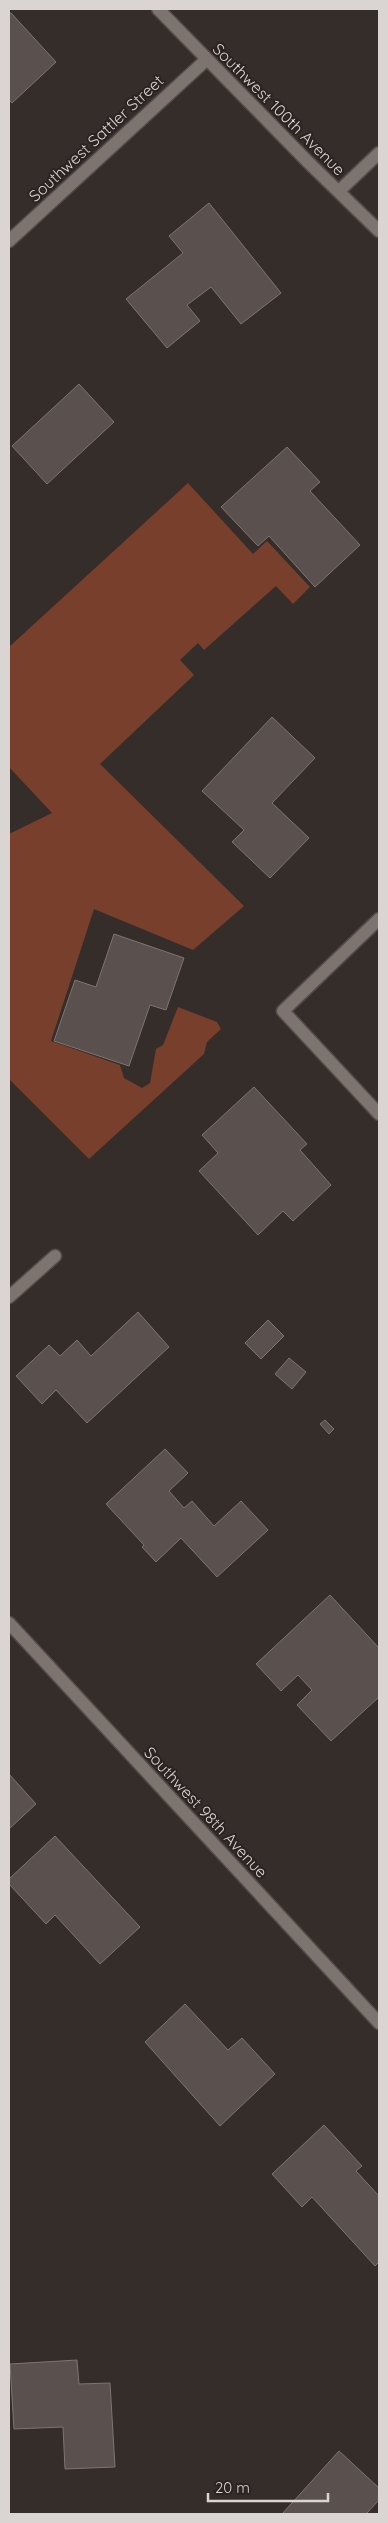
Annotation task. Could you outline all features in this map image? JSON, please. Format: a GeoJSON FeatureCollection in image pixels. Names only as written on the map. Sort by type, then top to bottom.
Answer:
{"type":"FeatureCollection","features":[{"type":"Feature","properties":{"kind":"street","name":"Southwest 100th Avenue"},"geometry":{"type":"LineString","coordinates":[[158,9],[206,60],[379,231]]}},
{"type":"Feature","properties":{"kind":"street","name":"Southwest Sattler Street"},"geometry":{"type":"LineString","coordinates":[[9,241],[206,60]]}},
{"type":"Feature","properties":{"kind":"street"},"geometry":{"type":"LineString","coordinates":[[339,191],[379,153]]}},
{"type":"Feature","properties":{"kind":"street"},"geometry":{"type":"LineString","coordinates":[[379,919],[283,1011],[379,1114]]}},
{"type":"Feature","properties":{"kind":"street"},"geometry":{"type":"LineString","coordinates":[[9,1298],[55,1256]]}},
{"type":"Feature","properties":{"kind":"street","name":"Southwest 98th Avenue"},"geometry":{"type":"LineString","coordinates":[[9,1623],[379,2023]]}},
{"type":"Feature","properties":{"kind":"shaded area"},"geometry":{"type":"Polygon","coordinates":[[[188,483],[253,554],[267,541],[310,587],[293,604],[276,586],[204,650],[198,643],[180,660],[194,675],[100,764],[244,906],[193,950],[94,909],[51,1041],[120,1065],[124,1078],[142,1088],[150,1083],[156,1049],[163,1045],[178,1007],[217,1022],[221,1029],[207,1042],[204,1054],[89,1159],[9,1079],[9,834],[52,813],[9,767],[9,647],[188,483]]]}},
{"type":"Feature","properties":{"kind":"building"},"geometry":{"type":"Polygon","coordinates":[[[11,13],[56,62],[12,103],[9,100],[9,14],[11,13]]]}},
{"type":"Feature","properties":{"kind":"building"},"geometry":{"type":"Polygon","coordinates":[[[209,203],[281,293],[241,324],[211,287],[187,305],[200,321],[167,348],[126,299],[183,253],[169,236],[209,203]]]}},
{"type":"Feature","properties":{"kind":"building"},"geometry":{"type":"Polygon","coordinates":[[[79,384],[114,422],[47,484],[12,446],[79,384]]]}},
{"type":"Feature","properties":{"kind":"building"},"geometry":{"type":"Polygon","coordinates":[[[287,447],[320,482],[310,491],[360,545],[315,587],[269,536],[258,546],[221,507],[287,447]]]}},
{"type":"Feature","properties":{"kind":"building"},"geometry":{"type":"Polygon","coordinates":[[[272,717],[315,758],[272,803],[309,838],[270,878],[232,842],[244,830],[202,791],[272,717]]]}},
{"type":"Feature","properties":{"kind":"building"},"geometry":{"type":"Polygon","coordinates":[[[114,934],[184,958],[166,1010],[150,1005],[129,1066],[54,1041],[75,980],[96,987],[114,934]]]}},
{"type":"Feature","properties":{"kind":"building"},"geometry":{"type":"Polygon","coordinates":[[[254,1087],[307,1144],[300,1150],[331,1185],[293,1221],[283,1211],[258,1235],[199,1171],[218,1153],[202,1135],[254,1087]]]}},
{"type":"Feature","properties":{"kind":"building"},"geometry":{"type":"Polygon","coordinates":[[[138,1312],[169,1347],[87,1423],[56,1390],[42,1404],[16,1376],[49,1345],[60,1356],[77,1340],[91,1356],[138,1312]]]}},
{"type":"Feature","properties":{"kind":"building"},"geometry":{"type":"Polygon","coordinates":[[[268,1320],[284,1336],[261,1359],[245,1343],[268,1320]]]}},
{"type":"Feature","properties":{"kind":"building"},"geometry":{"type":"Polygon","coordinates":[[[289,1358],[306,1372],[292,1389],[275,1374],[289,1358]]]}},
{"type":"Feature","properties":{"kind":"building"},"geometry":{"type":"Polygon","coordinates":[[[325,1420],[334,1429],[329,1434],[320,1424],[325,1420]]]}},
{"type":"Feature","properties":{"kind":"building"},"geometry":{"type":"Polygon","coordinates":[[[165,1449],[188,1473],[169,1491],[184,1508],[192,1501],[214,1526],[241,1501],[268,1530],[217,1577],[181,1538],[156,1562],[142,1547],[144,1545],[106,1504],[165,1449]]]}},
{"type":"Feature","properties":{"kind":"building"},"geometry":{"type":"Polygon","coordinates":[[[330,1595],[379,1648],[379,1697],[331,1741],[297,1705],[312,1690],[298,1675],[281,1691],[256,1664],[330,1595]]]}},
{"type":"Feature","properties":{"kind":"building"},"geometry":{"type":"Polygon","coordinates":[[[9,1774],[36,1804],[9,1829],[9,1774]]]}},
{"type":"Feature","properties":{"kind":"building"},"geometry":{"type":"Polygon","coordinates":[[[55,1836],[140,1927],[100,1964],[55,1915],[46,1924],[9,1884],[9,1879],[55,1836]]]}},
{"type":"Feature","properties":{"kind":"building"},"geometry":{"type":"Polygon","coordinates":[[[185,2004],[228,2050],[242,2038],[275,2074],[220,2126],[145,2042],[185,2004]]]}},
{"type":"Feature","properties":{"kind":"building"},"geometry":{"type":"Polygon","coordinates":[[[324,2125],[362,2166],[356,2171],[379,2196],[379,2262],[375,2266],[312,2197],[302,2207],[272,2174],[324,2125]]]}},
{"type":"Feature","properties":{"kind":"building"},"geometry":{"type":"Polygon","coordinates":[[[77,2360],[79,2384],[110,2383],[115,2467],[65,2469],[63,2427],[14,2429],[10,2364],[77,2360]]]}},
{"type":"Feature","properties":{"kind":"building"},"geometry":{"type":"Polygon","coordinates":[[[339,2451],[379,2488],[379,2500],[366,2514],[282,2514],[339,2451]]]}}]}
